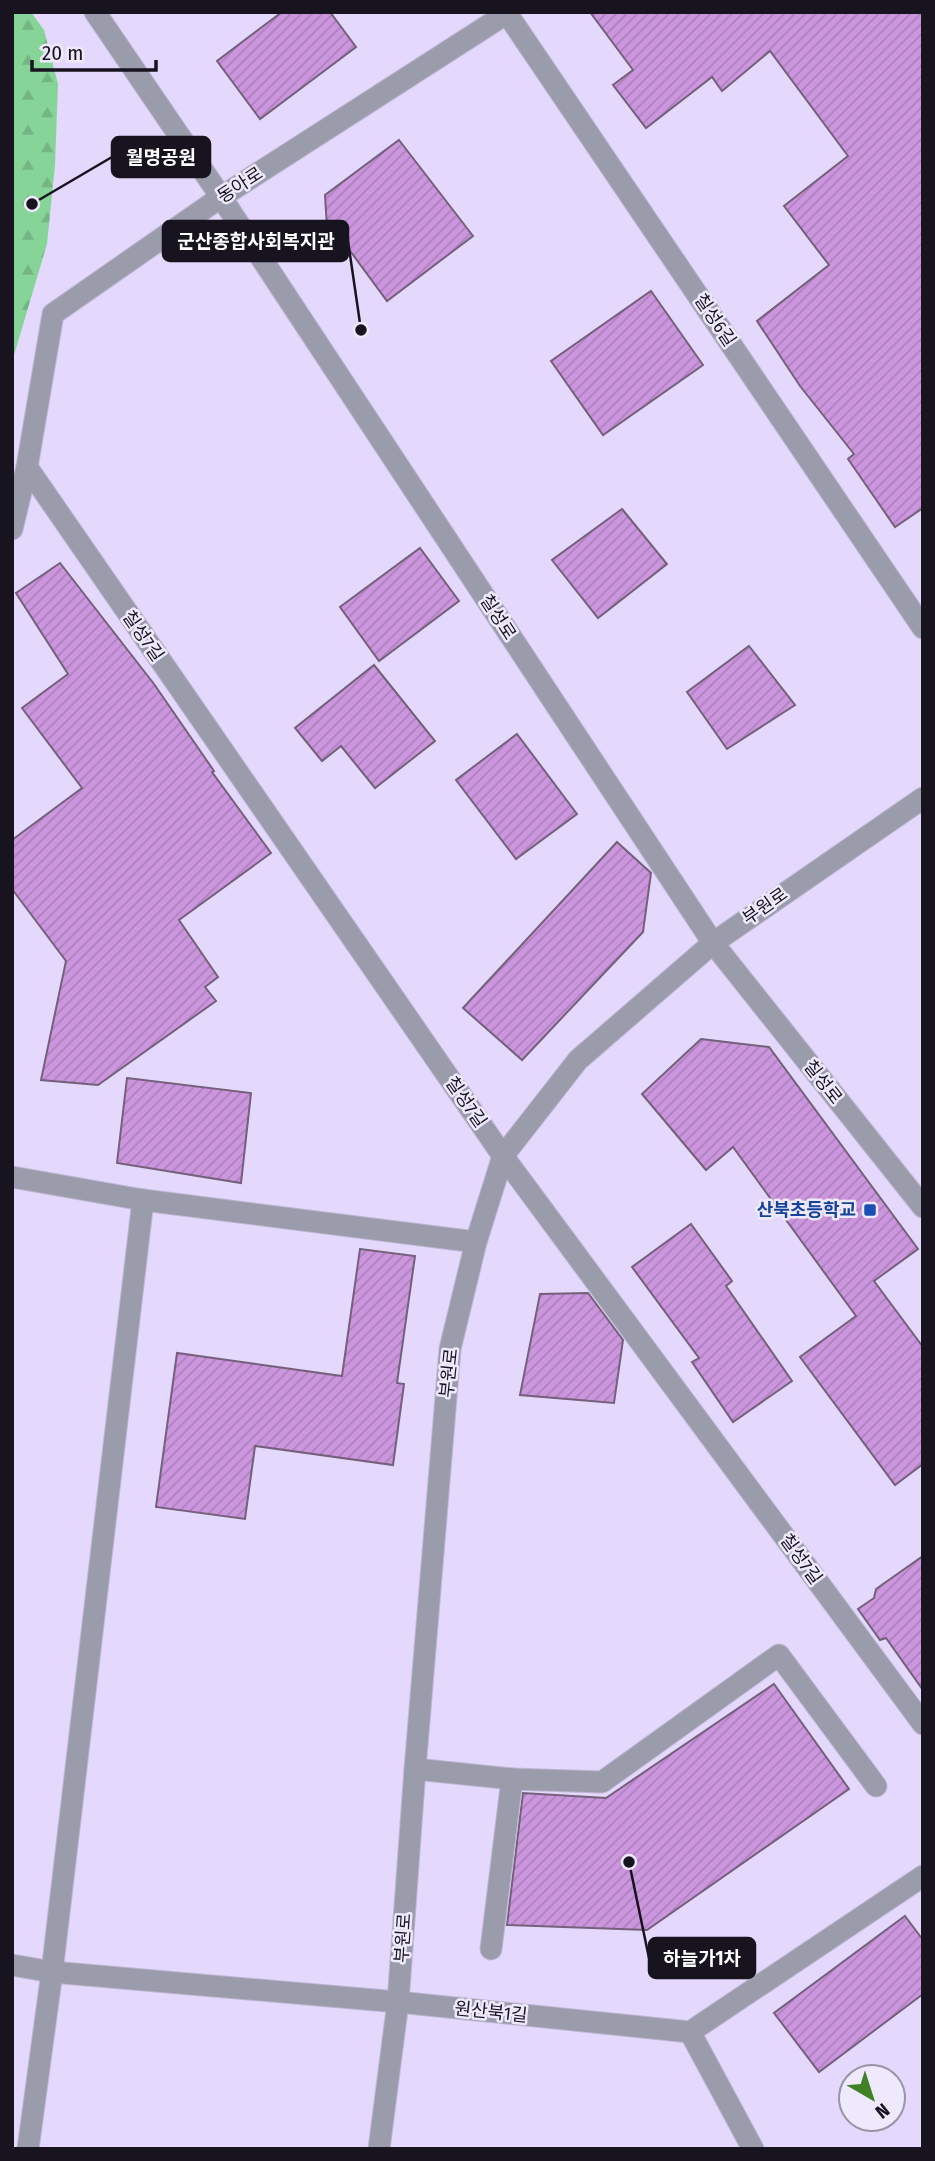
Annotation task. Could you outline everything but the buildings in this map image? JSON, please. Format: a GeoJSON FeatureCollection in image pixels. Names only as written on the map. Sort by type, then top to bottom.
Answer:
{"type":"FeatureCollection","features":[{"type":"Feature","properties":{"kind":"street","name":"칠성로"},"geometry":{"type":"LineString","coordinates":[[95,12],[221,197],[713,943],[923,1207]]}},
{"type":"Feature","properties":{"kind":"street","name":"동아로"},"geometry":{"type":"LineString","coordinates":[[12,529],[27,467],[53,314],[221,197],[508,13]]}},
{"type":"Feature","properties":{"kind":"street","name":"칠성6길"},"geometry":{"type":"LineString","coordinates":[[508,13],[923,628]]}},
{"type":"Feature","properties":{"kind":"street","name":"칠성7길"},"geometry":{"type":"LineString","coordinates":[[27,467],[503,1156],[923,1724]]}},
{"type":"Feature","properties":{"kind":"street","name":"부원로"},"geometry":{"type":"LineString","coordinates":[[379,2149],[398,2002],[450,1349],[476,1242],[503,1156],[578,1060],[713,943],[923,798]]}},
{"type":"Feature","properties":{"kind":"street"},"geometry":{"type":"LineString","coordinates":[[12,1177],[143,1200],[476,1242]]}},
{"type":"Feature","properties":{"kind":"street"},"geometry":{"type":"LineString","coordinates":[[28,2149],[52,1972],[143,1200]]}},
{"type":"Feature","properties":{"kind":"street"},"geometry":{"type":"LineString","coordinates":[[415,1769],[512,1779],[602,1782],[779,1655],[876,1786]]}},
{"type":"Feature","properties":{"kind":"street"},"geometry":{"type":"LineString","coordinates":[[491,1949],[512,1779]]}},
{"type":"Feature","properties":{"kind":"street"},"geometry":{"type":"LineString","coordinates":[[753,2149],[690,2032],[923,1875]]}},
{"type":"Feature","properties":{"kind":"street","name":"원산북1길"},"geometry":{"type":"LineString","coordinates":[[12,1965],[52,1972],[398,2002],[690,2032]]}},
{"type":"Feature","properties":{"kind":"green space"},"geometry":{"type":"Polygon","coordinates":[[[12,12],[31,12],[44,30],[58,84],[55,165],[47,244],[12,362],[12,12]]]}},
{"type":"Feature","properties":{"kind":"place","name":"월명공원"},"geometry":{"type":"Point","coordinates":[32,204]}},
{"type":"Feature","properties":{"kind":"place","name":"군산종합사회복지관"},"geometry":{"type":"Point","coordinates":[361,330]}},
{"type":"Feature","properties":{"kind":"place","name":"산북초등학교"},"geometry":{"type":"Point","coordinates":[870,1210]}},
{"type":"Feature","properties":{"kind":"place","name":"하늘가1차"},"geometry":{"type":"Point","coordinates":[629,1862]}}]}
